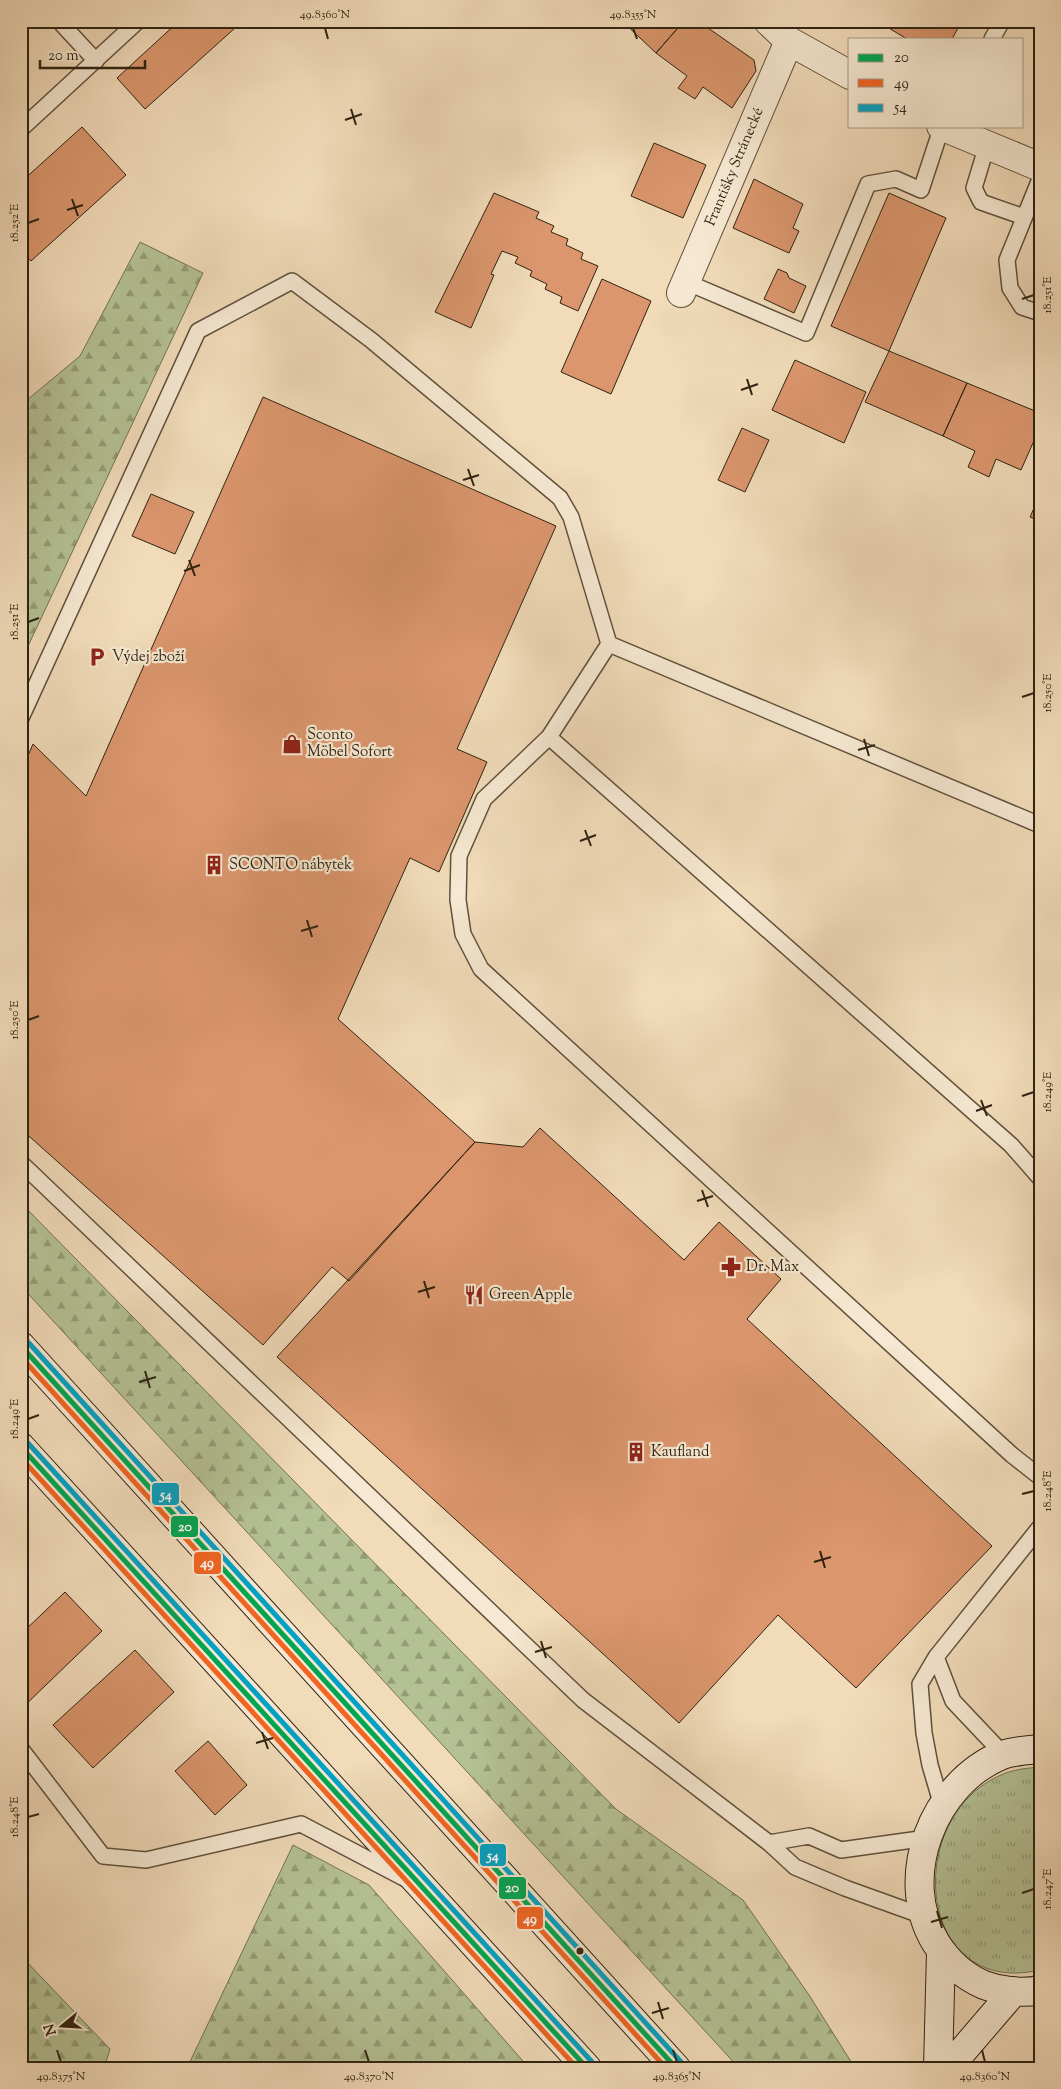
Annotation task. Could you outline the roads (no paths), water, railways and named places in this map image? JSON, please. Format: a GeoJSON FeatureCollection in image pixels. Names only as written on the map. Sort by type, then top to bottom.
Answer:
{"type":"FeatureCollection","features":[{"type":"Feature","properties":{"kind":"main road"},"geometry":{"type":"LineString","coordinates":[[768,21],[789,41],[848,74]]}},
{"type":"Feature","properties":{"kind":"main road","name":"Františky Stránecké"},"geometry":{"type":"LineString","coordinates":[[684,288],[789,41]]}},
{"type":"Feature","properties":{"kind":"main road"},"geometry":{"type":"LineString","coordinates":[[947,128],[1040,167]]}},
{"type":"Feature","properties":{"kind":"main road"},"geometry":{"type":"LineString","coordinates":[[21,1346],[676,2068]]}},
{"type":"Feature","properties":{"kind":"main road"},"geometry":{"type":"LineString","coordinates":[[21,1447],[587,2068]]}},
{"type":"Feature","properties":{"kind":"main road"},"geometry":{"type":"LineString","coordinates":[[1027,1990],[992,1988],[973,1980],[955,1968],[941,1952],[923,1916],[919,1896],[919,1876],[927,1838],[942,1806],[968,1776],[985,1764],[1004,1755],[1040,1749]]}},
{"type":"Feature","properties":{"kind":"main road"},"geometry":{"type":"LineString","coordinates":[[938,2068],[941,1952]]}},
{"type":"Feature","properties":{"kind":"main road"},"geometry":{"type":"LineString","coordinates":[[948,2068],[1027,1990]]}},
{"type":"Feature","properties":{"kind":"lane"},"geometry":{"type":"LineString","coordinates":[[59,21],[96,61]]}},
{"type":"Feature","properties":{"kind":"lane"},"geometry":{"type":"LineString","coordinates":[[21,129],[138,21]]}},
{"type":"Feature","properties":{"kind":"lane"},"geometry":{"type":"LineString","coordinates":[[993,38],[1002,21]]}},
{"type":"Feature","properties":{"kind":"lane"},"geometry":{"type":"LineString","coordinates":[[684,288],[806,333],[868,184],[896,179],[922,190],[941,128]]}},
{"type":"Feature","properties":{"kind":"lane"},"geometry":{"type":"LineString","coordinates":[[987,145],[974,188],[982,202],[1024,217]]}},
{"type":"Feature","properties":{"kind":"lane"},"geometry":{"type":"LineString","coordinates":[[1040,179],[1007,260],[1010,288],[1022,307],[1040,313]]}},
{"type":"Feature","properties":{"kind":"lane"},"geometry":{"type":"LineString","coordinates":[[21,718],[198,331],[292,281],[371,340],[560,498],[571,517],[609,644],[550,737],[484,799],[459,856],[458,900],[463,934],[481,969],[1006,1449],[1040,1477]]}},
{"type":"Feature","properties":{"kind":"lane"},"geometry":{"type":"LineString","coordinates":[[609,644],[1040,825]]}},
{"type":"Feature","properties":{"kind":"lane"},"geometry":{"type":"LineString","coordinates":[[550,737],[1011,1145],[1040,1178]]}},
{"type":"Feature","properties":{"kind":"lane"},"geometry":{"type":"LineString","coordinates":[[21,1163],[583,1700],[769,1843],[795,1867],[845,1888],[923,1916]]}},
{"type":"Feature","properties":{"kind":"lane"},"geometry":{"type":"LineString","coordinates":[[942,1806],[930,1765],[924,1734],[920,1684],[936,1657],[1040,1527]]}},
{"type":"Feature","properties":{"kind":"lane"},"geometry":{"type":"LineString","coordinates":[[936,1657],[954,1701],[1004,1755]]}},
{"type":"Feature","properties":{"kind":"lane"},"geometry":{"type":"LineString","coordinates":[[21,1749],[103,1856],[146,1860],[301,1824],[422,1887]]}},
{"type":"Feature","properties":{"kind":"lane"},"geometry":{"type":"LineString","coordinates":[[769,1843],[809,1836],[841,1850],[927,1838]]}},
{"type":"Feature","properties":{"kind":"place","name":"Výdej zboží"},"geometry":{"type":"Point","coordinates":[97,657]}},
{"type":"Feature","properties":{"kind":"place","name":"Sconto Möbel Sofort"},"geometry":{"type":"Point","coordinates":[292,744]}},
{"type":"Feature","properties":{"kind":"place","name":"SCONTO nábytek"},"geometry":{"type":"Point","coordinates":[214,865]}},
{"type":"Feature","properties":{"kind":"place","name":"Dr. Max"},"geometry":{"type":"Point","coordinates":[731,1267]}},
{"type":"Feature","properties":{"kind":"place","name":"Green Apple"},"geometry":{"type":"Point","coordinates":[474,1295]}},
{"type":"Feature","properties":{"kind":"place","name":"Kaufland"},"geometry":{"type":"Point","coordinates":[636,1452]}}]}
